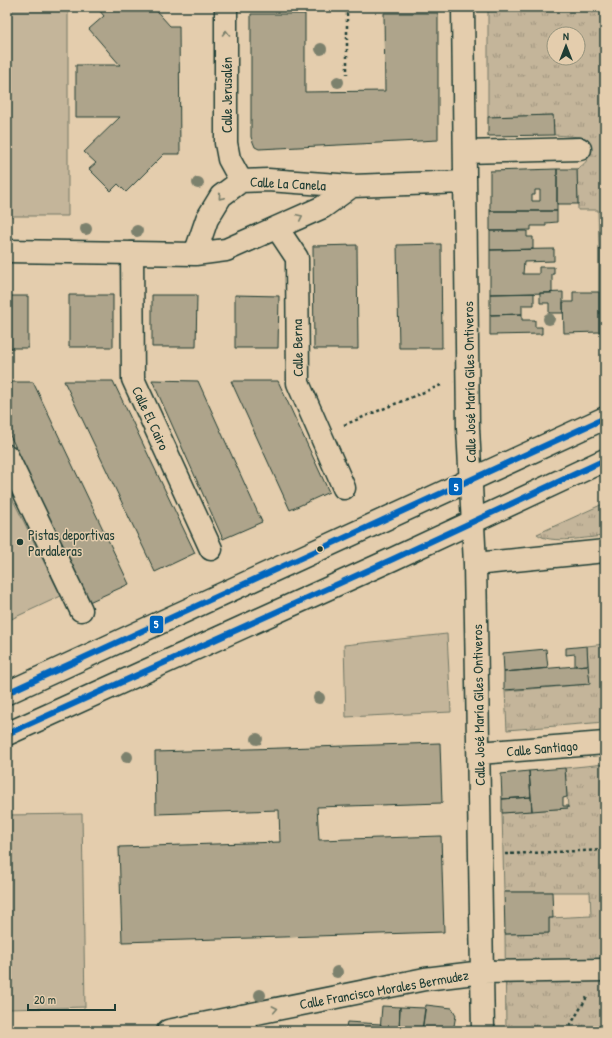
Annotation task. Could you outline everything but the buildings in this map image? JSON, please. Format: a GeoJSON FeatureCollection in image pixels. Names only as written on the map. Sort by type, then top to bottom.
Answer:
{"type":"FeatureCollection","features":[{"type":"Feature","properties":{"kind":"main road","name":"Calle Jerusalén"},"geometry":{"type":"LineString","coordinates":[[226,7],[226,143],[229,159],[241,181]]}},
{"type":"Feature","properties":{"kind":"main road","name":"Calle José María Giles Ontiveros"},"geometry":{"type":"LineString","coordinates":[[463,7],[468,428],[475,564],[483,1031]]}},
{"type":"Feature","properties":{"kind":"main road"},"geometry":{"type":"LineString","coordinates":[[465,152],[580,149]]}},
{"type":"Feature","properties":{"kind":"main road","name":"Calle La Canela"},"geometry":{"type":"LineString","coordinates":[[195,254],[207,218],[221,196],[241,181],[268,180],[352,186],[465,182]]}},
{"type":"Feature","properties":{"kind":"main road","name":"Calle La Canela"},"geometry":{"type":"LineString","coordinates":[[7,250],[195,254],[226,250],[323,206],[352,186]]}},
{"type":"Feature","properties":{"kind":"main road","name":"Calle Berna"},"geometry":{"type":"LineString","coordinates":[[277,228],[297,258],[298,383],[344,488]]}},
{"type":"Feature","properties":{"kind":"main road","name":"Calle El Cairo"},"geometry":{"type":"LineString","coordinates":[[132,253],[133,379],[211,549]]}},
{"type":"Feature","properties":{"kind":"main road"},"geometry":{"type":"LineString","coordinates":[[7,693],[471,478],[605,418]]}},
{"type":"Feature","properties":{"kind":"main road"},"geometry":{"type":"LineString","coordinates":[[7,456],[81,610]]}},
{"type":"Feature","properties":{"kind":"main road"},"geometry":{"type":"LineString","coordinates":[[7,734],[393,559],[605,460]]}},
{"type":"Feature","properties":{"kind":"main road"},"geometry":{"type":"LineString","coordinates":[[475,564],[605,551]]}},
{"type":"Feature","properties":{"kind":"main road","name":"Calle Santiago"},"geometry":{"type":"LineString","coordinates":[[479,753],[605,743]]}},
{"type":"Feature","properties":{"kind":"main road","name":"Calle Francisco Morales Bermudez"},"geometry":{"type":"LineString","coordinates":[[168,1031],[244,1024],[425,979],[483,972],[603,970]]}},
{"type":"Feature","properties":{"kind":"path"},"geometry":{"type":"LineString","coordinates":[[347,7],[348,74]]}},
{"type":"Feature","properties":{"kind":"path"},"geometry":{"type":"LineString","coordinates":[[321,434],[445,384]]}},
{"type":"Feature","properties":{"kind":"path"},"geometry":{"type":"LineString","coordinates":[[481,855],[605,850]]}},
{"type":"Feature","properties":{"kind":"path"},"geometry":{"type":"LineString","coordinates":[[567,1031],[603,970]]}},
{"type":"Feature","properties":{"kind":"green space"},"geometry":{"type":"Polygon","coordinates":[[[7,7],[68,7],[68,216],[7,216],[7,7]]]}},
{"type":"Feature","properties":{"kind":"green space"},"geometry":{"type":"Polygon","coordinates":[[[488,7],[605,7],[605,249],[599,249],[598,210],[578,210],[577,169],[586,162],[588,158],[589,154],[587,146],[581,137],[554,135],[553,115],[488,117],[488,7]]]}},
{"type":"Feature","properties":{"kind":"green space","name":"Pistas deportivas Pardaleras"},"geometry":{"type":"Polygon","coordinates":[[[7,488],[61,596],[7,621],[7,488]]]}},
{"type":"Feature","properties":{"kind":"green space"},"geometry":{"type":"Polygon","coordinates":[[[605,503],[605,536],[560,540],[543,537],[537,534],[605,503]]]}},
{"type":"Feature","properties":{"kind":"green space"},"geometry":{"type":"Polygon","coordinates":[[[447,634],[451,712],[346,717],[344,645],[447,634]]]}},
{"type":"Feature","properties":{"kind":"green space"},"geometry":{"type":"Polygon","coordinates":[[[605,644],[605,722],[507,730],[505,691],[589,684],[587,646],[605,644]]]}},
{"type":"Feature","properties":{"kind":"green space"},"geometry":{"type":"Polygon","coordinates":[[[605,764],[605,1031],[506,1031],[505,934],[549,933],[549,918],[591,916],[590,892],[504,892],[502,813],[568,808],[565,768],[605,764]]]}},
{"type":"Feature","properties":{"kind":"green space"},"geometry":{"type":"Polygon","coordinates":[[[82,814],[85,1007],[7,1009],[7,815],[82,814]]]}},
{"type":"Feature","properties":{"kind":"transit line","name":"5"},"geometry":{"type":"LineString","coordinates":[[7,693],[605,418]]}},
{"type":"Feature","properties":{"kind":"transit line","name":"5"},"geometry":{"type":"LineString","coordinates":[[7,734],[393,559],[605,460]]}},
{"type":"Feature","properties":{"kind":"place","name":"Pistas deportivas Pardaleras"},"geometry":{"type":"Point","coordinates":[20,542]}}]}
